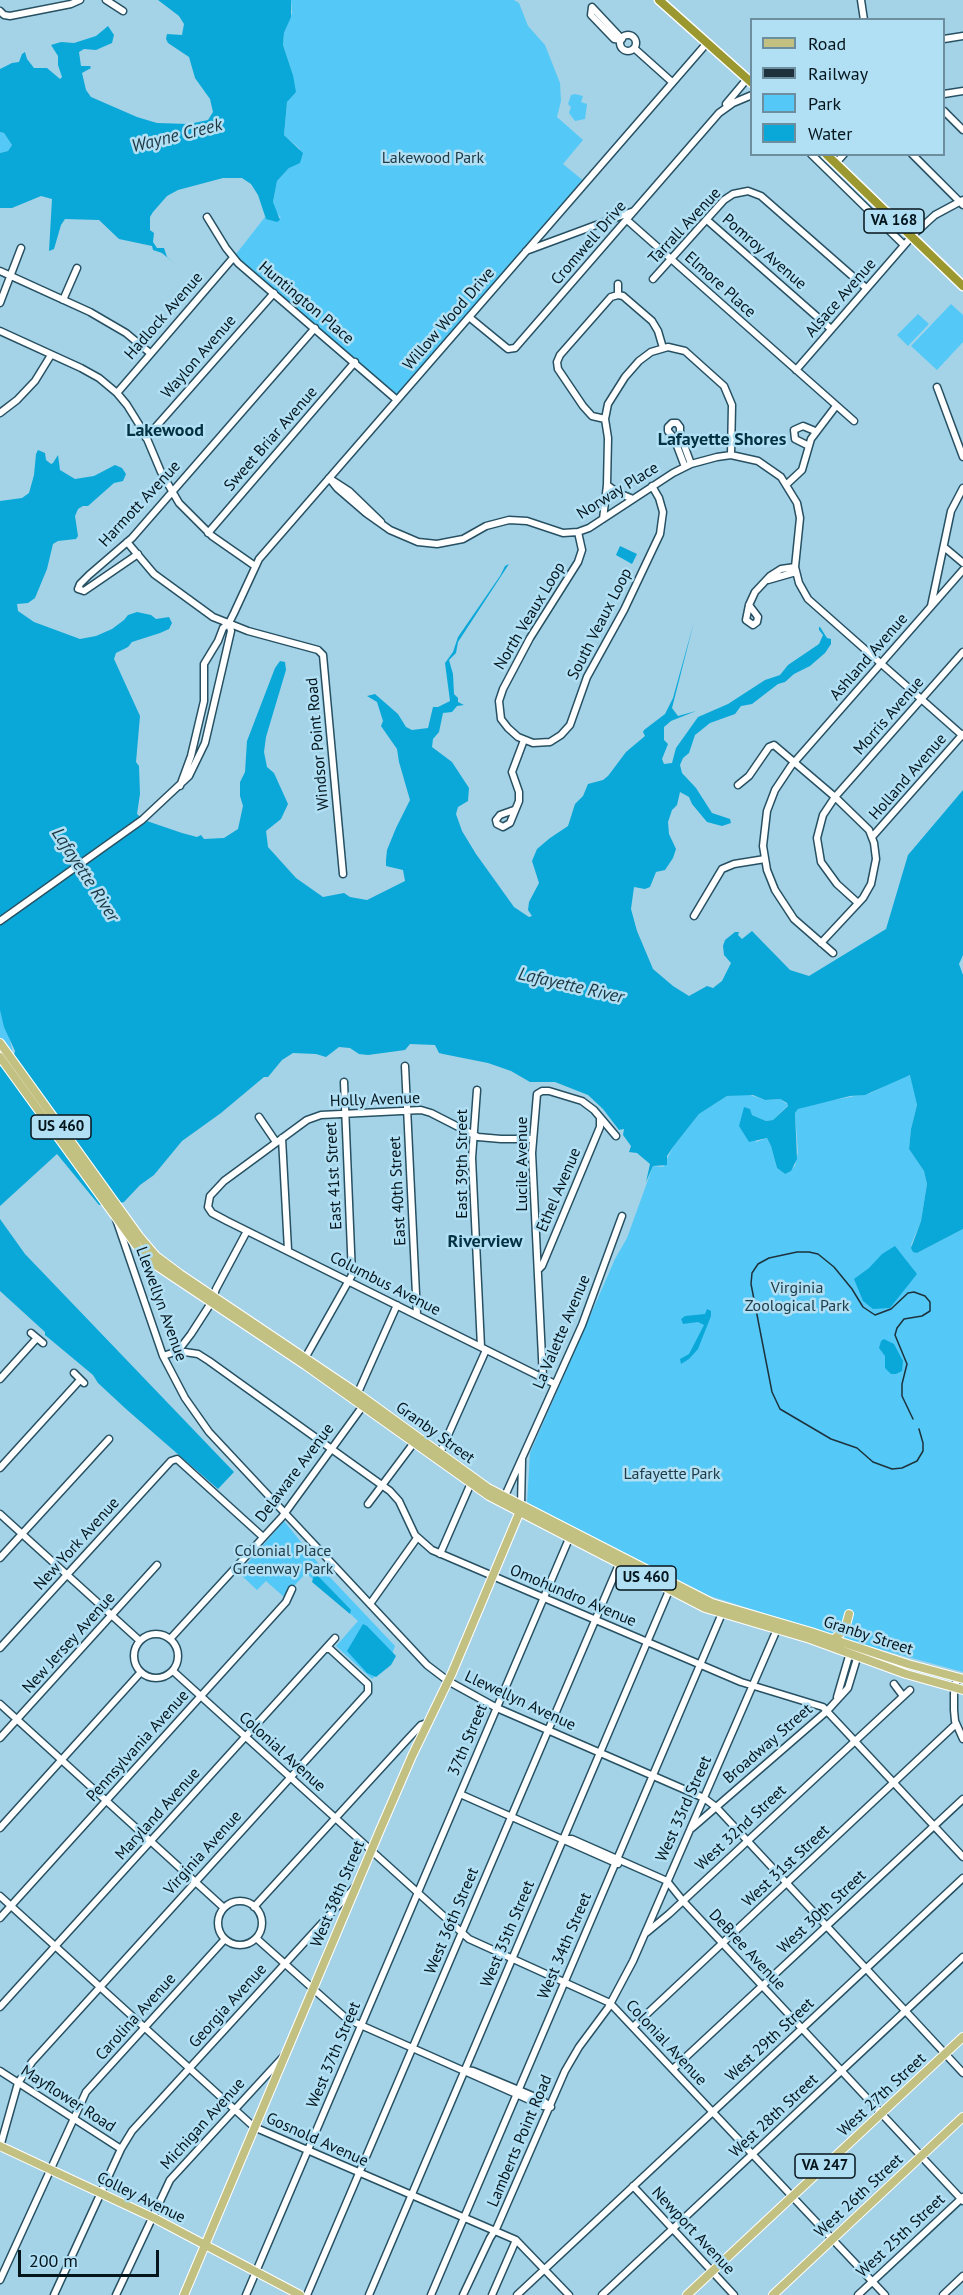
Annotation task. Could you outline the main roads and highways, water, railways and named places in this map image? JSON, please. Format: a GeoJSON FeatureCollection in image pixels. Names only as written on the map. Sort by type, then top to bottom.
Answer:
{"type":"FeatureCollection","features":[{"type":"Feature","properties":{"kind":"highway"},"geometry":{"type":"LineString","coordinates":[[659,0],[749,81]]}},
{"type":"Feature","properties":{"kind":"highway","name":"VA 168"},"geometry":{"type":"LineString","coordinates":[[827,156],[963,286]]}},
{"type":"Feature","properties":{"kind":"main road","name":"Granby Street"},"geometry":{"type":"LineString","coordinates":[[0,1043],[118,1213],[139,1249],[151,1262],[213,1300],[356,1396],[489,1497],[520,1510],[723,1611],[834,1639],[906,1674],[959,1689]]}},
{"type":"Feature","properties":{"kind":"main road","name":"Granby Street"},"geometry":{"type":"LineString","coordinates":[[0,1057],[118,1213]]}},
{"type":"Feature","properties":{"kind":"main road","name":"Granby Street"},"geometry":{"type":"LineString","coordinates":[[416,1440],[440,1453],[520,1510]]}},
{"type":"Feature","properties":{"kind":"main road","name":"West 38th Street"},"geometry":{"type":"LineString","coordinates":[[183,2295],[371,1851],[494,1577],[520,1510]]}},
{"type":"Feature","properties":{"kind":"main road"},"geometry":{"type":"LineString","coordinates":[[834,1639],[846,1629],[849,1614]]}},
{"type":"Feature","properties":{"kind":"main road","name":"Granby Street"},"geometry":{"type":"LineString","coordinates":[[778,1626],[855,1651],[960,1678]]}},
{"type":"Feature","properties":{"kind":"main road","name":"West 27th Street"},"geometry":{"type":"LineString","coordinates":[[687,2295],[963,2037]]}},
{"type":"Feature","properties":{"kind":"main road","name":"West 26th Street"},"geometry":{"type":"LineString","coordinates":[[773,2295],[963,2117]]}},
{"type":"Feature","properties":{"kind":"main road","name":"Colley Avenue"},"geometry":{"type":"LineString","coordinates":[[0,2147],[152,2217],[300,2295]]}},
{"type":"Feature","properties":{"kind":"water","name":"Wayne Creek"},"geometry":{"type":"Polygon","coordinates":[[[158,0],[291,0],[291,17],[284,33],[283,45],[296,92],[287,102],[284,135],[303,153],[300,163],[289,168],[277,181],[273,202],[280,220],[277,222],[266,219],[258,195],[251,184],[242,178],[223,178],[178,190],[167,196],[150,217],[150,230],[154,233],[153,242],[157,248],[164,248],[167,257],[175,264],[162,253],[153,250],[152,246],[119,239],[99,220],[65,219],[54,249],[49,251],[52,199],[41,196],[12,208],[0,208],[0,153],[8,151],[12,145],[4,133],[0,132],[0,69],[19,62],[25,52],[34,68],[47,68],[60,79],[62,77],[58,56],[51,45],[61,42],[74,43],[96,36],[108,26],[114,35],[112,43],[96,50],[84,49],[79,52],[81,66],[91,68],[82,73],[86,90],[91,97],[157,123],[189,124],[208,120],[213,112],[210,99],[195,78],[189,57],[168,43],[166,39],[167,34],[182,35],[184,24],[179,16],[158,0]]]}},
{"type":"Feature","properties":{"kind":"water","name":"Lafayette River"},"geometry":{"type":"Polygon","coordinates":[[[38,450],[45,453],[46,460],[51,464],[58,455],[60,470],[75,479],[94,476],[115,465],[122,468],[126,474],[123,481],[114,483],[88,506],[78,509],[75,516],[78,536],[76,539],[58,541],[53,544],[47,569],[35,598],[28,603],[17,604],[18,611],[34,622],[80,639],[96,636],[112,629],[128,615],[137,612],[151,615],[156,619],[169,617],[172,623],[169,629],[132,642],[128,647],[116,653],[114,659],[140,716],[136,762],[139,766],[140,794],[137,814],[144,820],[197,837],[201,835],[204,839],[224,838],[238,829],[243,806],[240,782],[245,772],[247,741],[275,668],[280,661],[285,662],[286,670],[266,737],[264,752],[267,767],[274,773],[288,804],[281,819],[266,831],[268,847],[296,878],[323,897],[344,893],[350,897],[367,900],[405,881],[403,870],[386,866],[386,860],[387,850],[410,800],[397,749],[381,726],[383,721],[377,702],[367,696],[375,694],[398,714],[406,727],[412,730],[428,728],[433,707],[450,701],[445,663],[453,652],[458,637],[505,566],[509,564],[458,642],[456,653],[449,660],[453,674],[454,694],[458,702],[464,705],[457,706],[452,712],[443,713],[439,732],[433,739],[432,747],[452,762],[469,788],[468,801],[458,807],[456,814],[462,831],[514,907],[529,917],[532,916],[528,910],[529,902],[539,883],[532,861],[537,849],[568,826],[575,804],[583,796],[588,784],[603,780],[608,776],[626,752],[645,736],[644,730],[665,714],[673,698],[694,622],[672,708],[678,716],[696,711],[671,721],[664,727],[664,740],[668,744],[662,759],[664,764],[672,763],[676,748],[698,717],[728,704],[765,680],[780,675],[788,665],[819,644],[823,635],[819,630],[820,627],[827,638],[831,639],[831,644],[825,653],[810,666],[778,684],[752,704],[741,706],[735,714],[710,723],[695,735],[689,753],[680,765],[682,773],[696,788],[712,813],[730,819],[731,823],[722,826],[707,822],[689,797],[680,792],[677,805],[672,810],[668,822],[669,834],[676,849],[673,858],[665,870],[656,872],[650,887],[645,889],[634,887],[631,909],[637,931],[653,969],[689,996],[707,986],[713,988],[722,981],[731,963],[724,955],[723,946],[725,940],[735,932],[739,932],[738,935],[742,939],[752,931],[790,970],[809,976],[886,929],[908,855],[963,790],[963,955],[959,964],[963,975],[963,1229],[917,1253],[911,1248],[921,1221],[927,1184],[924,1171],[909,1149],[917,1105],[910,1075],[865,1095],[850,1096],[798,1109],[795,1113],[797,1159],[791,1171],[785,1174],[777,1168],[767,1138],[749,1142],[739,1126],[744,1107],[750,1109],[752,1115],[766,1121],[773,1120],[788,1106],[787,1103],[780,1099],[765,1100],[753,1095],[727,1096],[699,1114],[667,1156],[667,1165],[653,1166],[646,1182],[650,1164],[637,1153],[629,1152],[631,1146],[623,1135],[624,1129],[619,1130],[603,1109],[588,1095],[555,1082],[530,1082],[511,1071],[488,1063],[439,1053],[435,1045],[410,1044],[405,1050],[368,1055],[359,1054],[350,1048],[339,1047],[326,1057],[293,1053],[282,1060],[268,1077],[264,1077],[221,1113],[182,1141],[154,1175],[140,1185],[124,1202],[99,1205],[57,1154],[0,1206],[0,1067],[14,1055],[15,1051],[4,1027],[0,1010],[0,501],[22,498],[29,493],[38,450]]]}},
{"type":"Feature","properties":{"kind":"water"},"geometry":{"type":"Polygon","coordinates":[[[620,546],[637,554],[632,564],[616,555],[620,546]]]}},
{"type":"Feature","properties":{"kind":"water"},"geometry":{"type":"Polygon","coordinates":[[[0,1219],[25,1254],[234,1472],[218,1489],[126,1409],[98,1383],[93,1375],[45,1335],[45,1332],[0,1291],[0,1219]]]}},
{"type":"Feature","properties":{"kind":"water"},"geometry":{"type":"Polygon","coordinates":[[[895,1246],[917,1274],[890,1308],[873,1309],[863,1301],[854,1279],[882,1254],[895,1246]]]}},
{"type":"Feature","properties":{"kind":"water"},"geometry":{"type":"Polygon","coordinates":[[[707,1309],[711,1311],[711,1316],[698,1349],[681,1364],[680,1359],[689,1354],[704,1325],[698,1322],[683,1324],[681,1319],[685,1316],[705,1314],[707,1309]]]}},
{"type":"Feature","properties":{"kind":"water"},"geometry":{"type":"Polygon","coordinates":[[[884,1339],[894,1344],[903,1361],[902,1371],[896,1374],[891,1374],[885,1368],[885,1356],[879,1348],[884,1339]]]}},
{"type":"Feature","properties":{"kind":"water"},"geometry":{"type":"Polygon","coordinates":[[[314,1575],[318,1576],[351,1610],[350,1614],[312,1582],[314,1575]]]}},
{"type":"Feature","properties":{"kind":"water"},"geometry":{"type":"Polygon","coordinates":[[[363,1624],[396,1656],[391,1665],[376,1677],[367,1673],[347,1651],[363,1624]]]}},
{"type":"Feature","properties":{"kind":"railway"},"geometry":{"type":"LineString","coordinates":[[913,1419],[902,1396],[902,1384],[907,1364],[895,1335],[904,1319],[922,1316],[930,1311],[930,1302],[925,1296],[914,1292],[908,1293],[891,1309],[875,1315],[863,1307],[834,1267],[818,1254],[797,1252],[769,1258],[758,1264],[752,1273],[751,1284],[772,1392],[780,1409],[831,1439],[857,1448],[873,1462],[892,1469],[902,1468],[917,1461],[923,1451],[919,1429]]}},
{"type":"Feature","properties":{"kind":"district","name":"Lakewood"},"geometry":{"type":"Point","coordinates":[165,431]}},
{"type":"Feature","properties":{"kind":"district","name":"Lafayette Shores"},"geometry":{"type":"Point","coordinates":[722,440]}},
{"type":"Feature","properties":{"kind":"district","name":"Riverview"},"geometry":{"type":"Point","coordinates":[485,1242]}},
{"type":"Feature","properties":{"kind":"park label","name":"Lakewood Park"},"geometry":{"type":"Point","coordinates":[433,158]}},
{"type":"Feature","properties":{"kind":"park label","name":"Virginia Zoological Park"},"geometry":{"type":"Point","coordinates":[797,1297]}},
{"type":"Feature","properties":{"kind":"park label","name":"Lafayette Park"},"geometry":{"type":"Point","coordinates":[672,1474]}},
{"type":"Feature","properties":{"kind":"park label","name":"Colonial Place Greenway Park"},"geometry":{"type":"Point","coordinates":[283,1560]}}]}
